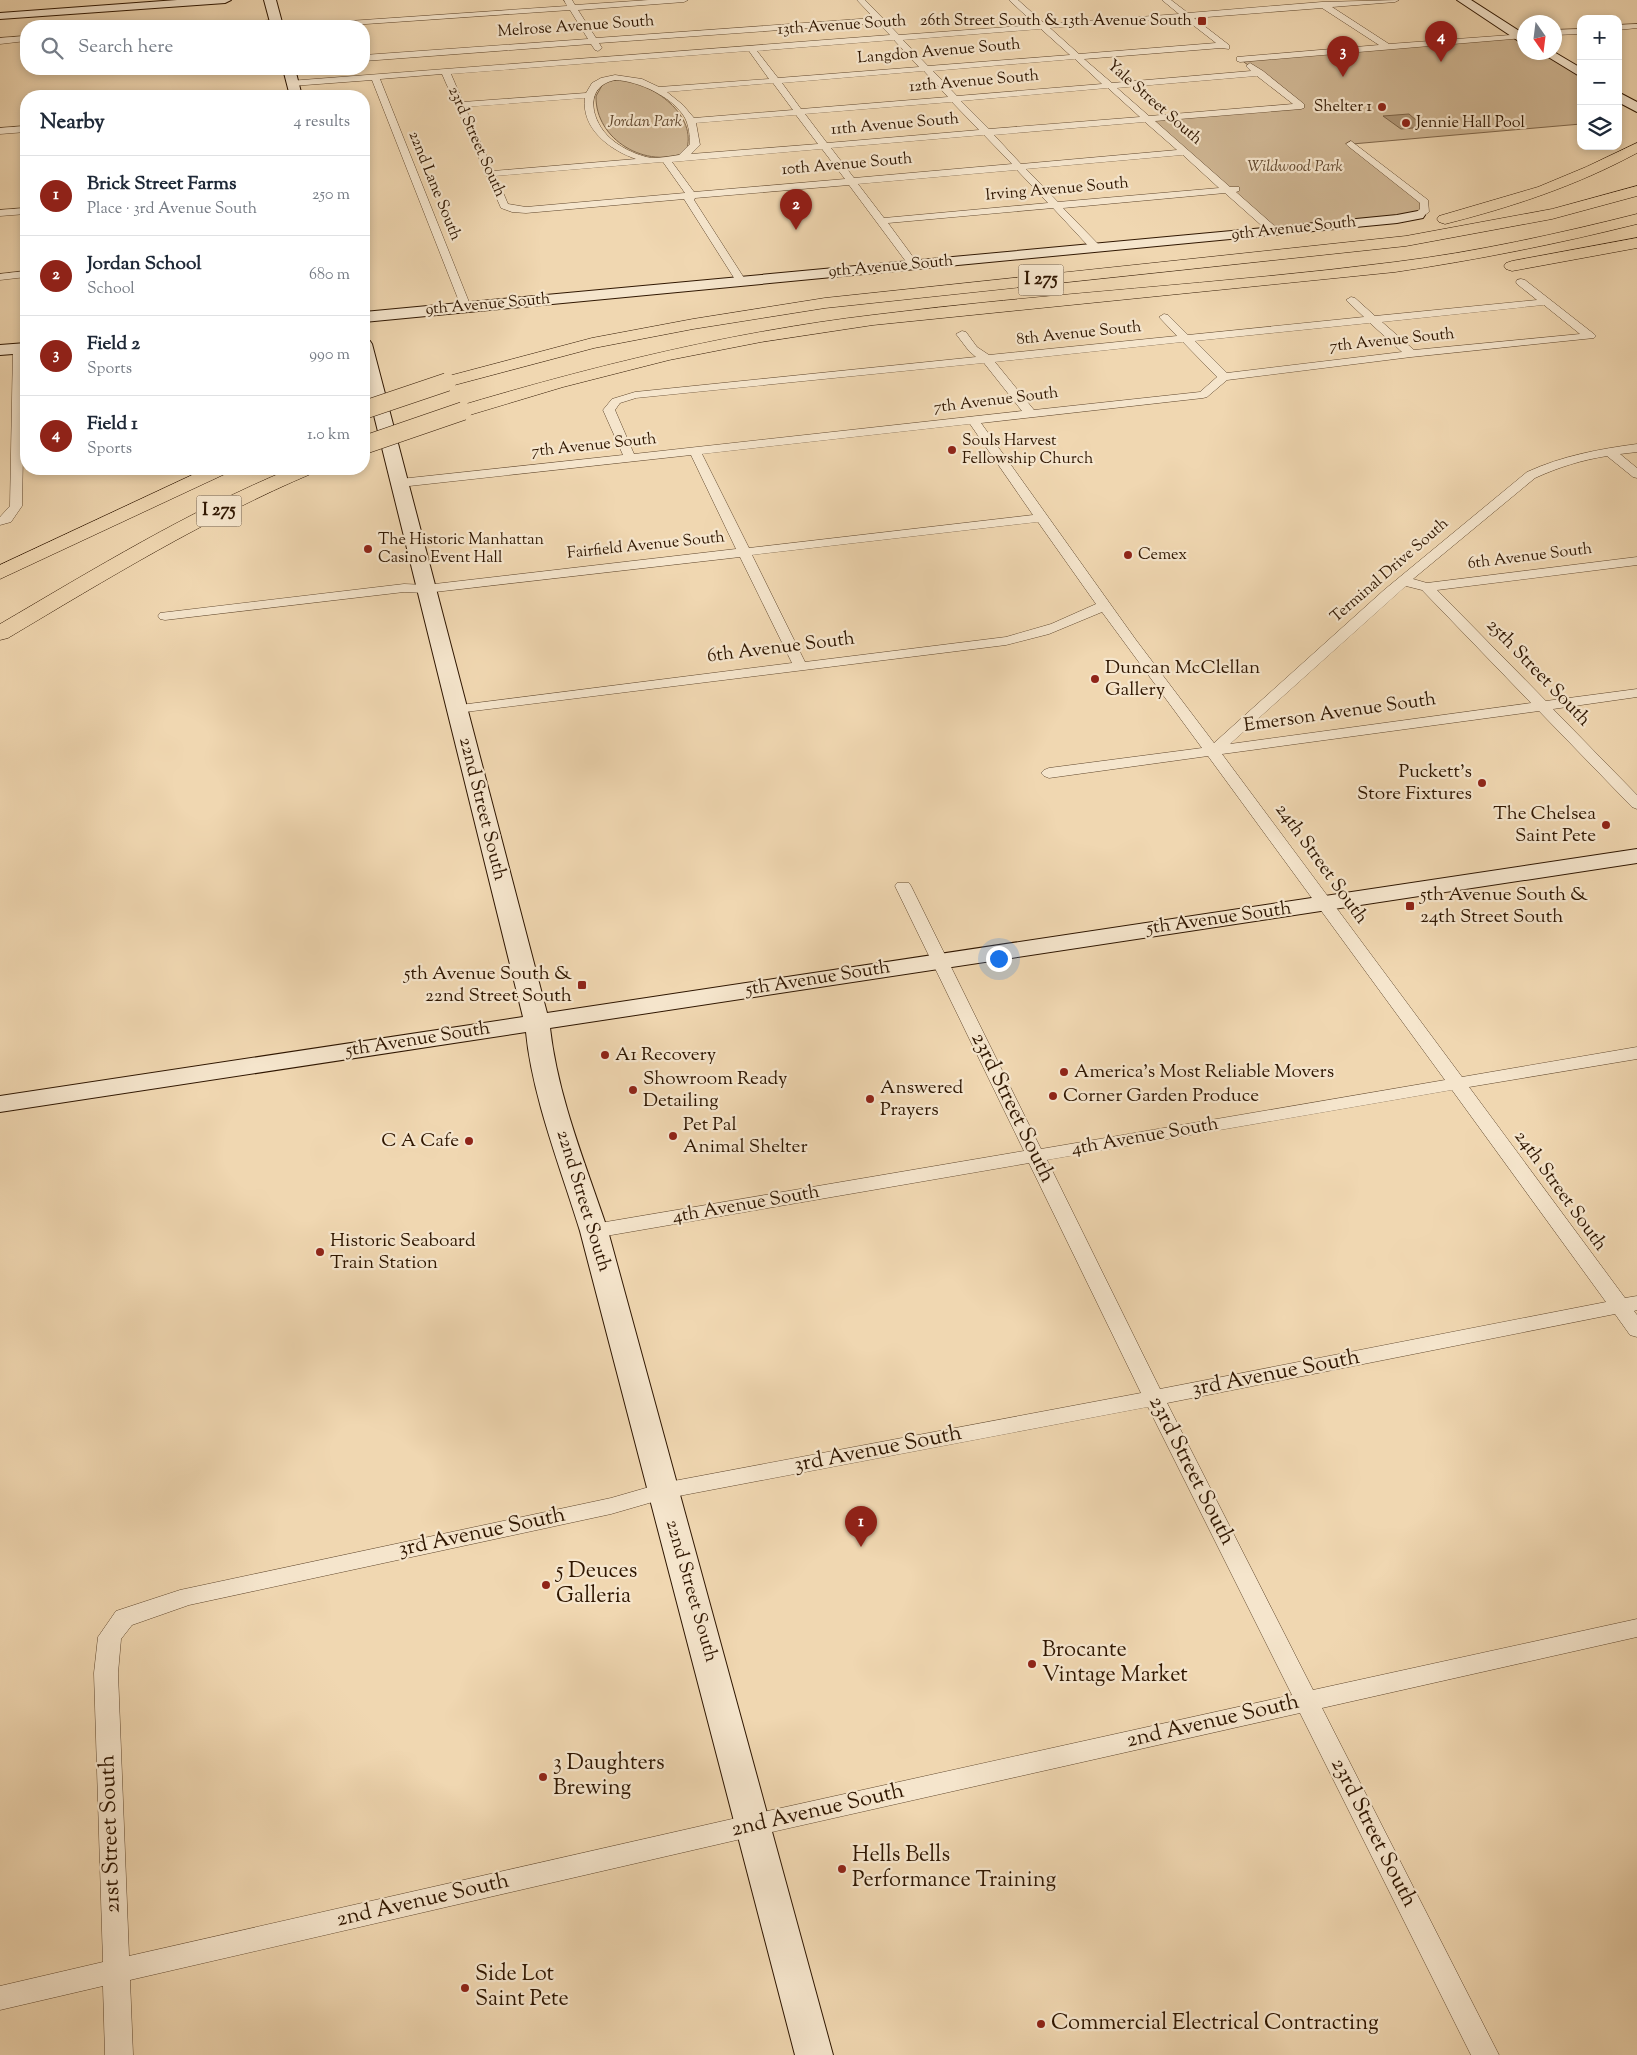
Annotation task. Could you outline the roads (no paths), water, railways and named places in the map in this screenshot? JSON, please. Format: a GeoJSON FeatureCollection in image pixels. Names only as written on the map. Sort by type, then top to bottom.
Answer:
{"type":"FeatureCollection","features":[{"type":"Feature","properties":{"kind":"highway"},"geometry":{"type":"LineString","coordinates":[[1166,268],[1369,234],[1468,213],[1532,194],[1605,164],[1636,148]]}},
{"type":"Feature","properties":{"kind":"highway","name":"I 275"},"geometry":{"type":"LineString","coordinates":[[370,408],[446,382],[592,343],[692,324],[826,303],[1406,242],[1497,226],[1568,210],[1637,191]]}},
{"type":"Feature","properties":{"kind":"highway","name":"I 275"},"geometry":{"type":"LineString","coordinates":[[370,443],[463,411],[557,383],[668,355],[761,337],[873,320],[1395,267],[1471,256],[1539,243],[1637,219]]}},
{"type":"Feature","properties":{"kind":"highway"},"geometry":{"type":"LineString","coordinates":[[1493,268],[1553,260],[1637,243]]}},
{"type":"Feature","properties":{"kind":"highway"},"geometry":{"type":"LineString","coordinates":[[1144,293],[1424,276],[1476,270]]}},
{"type":"Feature","properties":{"kind":"highway","name":"I 275"},"geometry":{"type":"LineString","coordinates":[[0,572],[81,537],[208,475]]}},
{"type":"Feature","properties":{"kind":"highway","name":"I 275"},"geometry":{"type":"LineString","coordinates":[[0,641],[132,556],[268,485],[292,475]]}},
{"type":"Feature","properties":{"kind":"highway"},"geometry":{"type":"LineString","coordinates":[[0,633],[132,556]]}},
{"type":"Feature","properties":{"kind":"street"},"geometry":{"type":"LineString","coordinates":[[0,16],[225,0]]}},
{"type":"Feature","properties":{"kind":"street"},"geometry":{"type":"LineString","coordinates":[[270,0],[275,20]]}},
{"type":"Feature","properties":{"kind":"street"},"geometry":{"type":"LineString","coordinates":[[568,0],[618,78]]}},
{"type":"Feature","properties":{"kind":"street"},"geometry":{"type":"LineString","coordinates":[[370,22],[684,0]]}},
{"type":"Feature","properties":{"kind":"street"},"geometry":{"type":"LineString","coordinates":[[861,0],[1096,248]]}},
{"type":"Feature","properties":{"kind":"street","name":"Yale Street South"},"geometry":{"type":"LineString","coordinates":[[1013,0],[1185,152],[1232,189],[1274,231]]}},
{"type":"Feature","properties":{"kind":"street"},"geometry":{"type":"LineString","coordinates":[[1166,0],[1260,74]]}},
{"type":"Feature","properties":{"kind":"street"},"geometry":{"type":"LineString","coordinates":[[1316,0],[1386,47]]}},
{"type":"Feature","properties":{"kind":"street","name":"13th Avenue South"},"geometry":{"type":"LineString","coordinates":[[292,84],[1395,0]]}},
{"type":"Feature","properties":{"kind":"street"},"geometry":{"type":"LineString","coordinates":[[1463,0],[1517,33]]}},
{"type":"Feature","properties":{"kind":"street","name":"Melrose Avenue South"},"geometry":{"type":"LineString","coordinates":[[370,58],[880,20]]}},
{"type":"Feature","properties":{"kind":"street"},"geometry":{"type":"LineString","coordinates":[[1622,28],[1637,26]]}},
{"type":"Feature","properties":{"kind":"street"},"geometry":{"type":"LineString","coordinates":[[1562,32],[1577,31]]}},
{"type":"Feature","properties":{"kind":"street"},"geometry":{"type":"LineString","coordinates":[[1240,59],[1517,37]]}},
{"type":"Feature","properties":{"kind":"street"},"geometry":{"type":"LineString","coordinates":[[0,41],[20,39]]}},
{"type":"Feature","properties":{"kind":"street","name":"Langdon Avenue South"},"geometry":{"type":"LineString","coordinates":[[659,90],[1222,45]]}},
{"type":"Feature","properties":{"kind":"street"},"geometry":{"type":"LineString","coordinates":[[751,48],[914,265]]}},
{"type":"Feature","properties":{"kind":"street"},"geometry":{"type":"LineString","coordinates":[[1559,60],[1577,71]]}},
{"type":"Feature","properties":{"kind":"street","name":"23rd Street South"},"geometry":{"type":"LineString","coordinates":[[445,71],[504,206],[512,210]]}},
{"type":"Feature","properties":{"kind":"street","name":"12th Avenue South"},"geometry":{"type":"LineString","coordinates":[[690,121],[1260,74]]}},
{"type":"Feature","properties":{"kind":"street","name":"11th Avenue South"},"geometry":{"type":"LineString","coordinates":[[491,174],[1301,106],[1260,74]]}},
{"type":"Feature","properties":{"kind":"street"},"geometry":{"type":"LineString","coordinates":[[290,75],[294,90]]}},
{"type":"Feature","properties":{"kind":"street","name":"22nd Lane South"},"geometry":{"type":"LineString","coordinates":[[375,77],[466,307]]}},
{"type":"Feature","properties":{"kind":"street"},"geometry":{"type":"LineString","coordinates":[[654,161],[627,152],[603,137],[589,110],[589,95],[598,84],[604,80],[618,78],[642,82],[672,99],[690,121],[694,145],[681,159]]}},
{"type":"Feature","properties":{"kind":"street"},"geometry":{"type":"LineString","coordinates":[[460,105],[589,95]]}},
{"type":"Feature","properties":{"kind":"street"},"geometry":{"type":"LineString","coordinates":[[1622,99],[1637,108]]}},
{"type":"Feature","properties":{"kind":"street"},"geometry":{"type":"LineString","coordinates":[[0,131],[20,129]]}},
{"type":"Feature","properties":{"kind":"street"},"geometry":{"type":"LineString","coordinates":[[1351,144],[1425,202],[1425,210],[1418,215]]}},
{"type":"Feature","properties":{"kind":"street","name":"10th Avenue South"},"geometry":{"type":"LineString","coordinates":[[512,210],[1185,152]]}},
{"type":"Feature","properties":{"kind":"street"},"geometry":{"type":"LineString","coordinates":[[666,160],[691,196],[689,200],[741,281]]}},
{"type":"Feature","properties":{"kind":"street","name":"Irving Avenue South"},"geometry":{"type":"LineString","coordinates":[[880,221],[1232,189]]}},
{"type":"Feature","properties":{"kind":"street"},"geometry":{"type":"LineString","coordinates":[[0,213],[20,211]]}},
{"type":"Feature","properties":{"kind":"street","name":"9th Avenue South"},"geometry":{"type":"LineString","coordinates":[[370,316],[1274,231],[1398,219],[1418,215]]}},
{"type":"Feature","properties":{"kind":"street"},"geometry":{"type":"LineString","coordinates":[[0,277],[20,275]]}},
{"type":"Feature","properties":{"kind":"street"},"geometry":{"type":"LineString","coordinates":[[1521,282],[1546,302]]}},
{"type":"Feature","properties":{"kind":"street"},"geometry":{"type":"LineString","coordinates":[[1351,300],[1411,354]]}},
{"type":"Feature","properties":{"kind":"street","name":"8th Avenue South"},"geometry":{"type":"LineString","coordinates":[[630,458],[609,410],[616,401],[635,395],[1546,302]]}},
{"type":"Feature","properties":{"kind":"street","name":"7th Avenue South"},"geometry":{"type":"LineString","coordinates":[[400,483],[1203,395],[1224,377],[1411,354],[1590,336],[1546,302]]}},
{"type":"Feature","properties":{"kind":"street"},"geometry":{"type":"LineString","coordinates":[[1164,316],[1224,377]]}},
{"type":"Feature","properties":{"kind":"street"},"geometry":{"type":"LineString","coordinates":[[962,334],[973,349],[988,360],[1030,413]]}},
{"type":"Feature","properties":{"kind":"street"},"geometry":{"type":"LineString","coordinates":[[0,350],[20,348]]}},
{"type":"Feature","properties":{"kind":"street","name":"22nd Street South"},"geometry":{"type":"LineString","coordinates":[[370,367],[537,1022],[540,1050],[558,1119],[594,1231],[663,1491],[710,1656],[814,2055]]}},
{"type":"Feature","properties":{"kind":"street"},"geometry":{"type":"LineString","coordinates":[[3,520],[16,506],[20,416]]}},
{"type":"Feature","properties":{"kind":"street","name":"24th Street South"},"geometry":{"type":"LineString","coordinates":[[974,421],[1104,605],[1456,1084],[1628,1304],[1637,1330]]}},
{"type":"Feature","properties":{"kind":"street"},"geometry":{"type":"LineString","coordinates":[[1610,451],[1637,448]]}},
{"type":"Feature","properties":{"kind":"street"},"geometry":{"type":"LineString","coordinates":[[695,451],[743,553],[800,666]]}},
{"type":"Feature","properties":{"kind":"street"},"geometry":{"type":"LineString","coordinates":[[1610,451],[1637,474]]}},
{"type":"Feature","properties":{"kind":"street","name":"Terminal Drive South"},"geometry":{"type":"LineString","coordinates":[[1213,751],[1404,581],[1531,474],[1548,466],[1610,451]]}},
{"type":"Feature","properties":{"kind":"street","name":"Fairfield Avenue South"},"geometry":{"type":"LineString","coordinates":[[165,616],[402,588],[426,589],[1041,518]]}},
{"type":"Feature","properties":{"kind":"street","name":"6th Avenue South"},"geometry":{"type":"LineString","coordinates":[[1427,587],[1637,561]]}},
{"type":"Feature","properties":{"kind":"street"},"geometry":{"type":"LineString","coordinates":[[1404,581],[1427,587]]}},
{"type":"Feature","properties":{"kind":"street","name":"25th Street South"},"geometry":{"type":"LineString","coordinates":[[1427,587],[1637,804]]}},
{"type":"Feature","properties":{"kind":"street","name":"6th Avenue South"},"geometry":{"type":"LineString","coordinates":[[457,709],[1006,641],[1036,635],[1072,622],[1104,605]]}},
{"type":"Feature","properties":{"kind":"street","name":"Emerson Avenue South"},"geometry":{"type":"LineString","coordinates":[[1049,773],[1637,693]]}},
{"type":"Feature","properties":{"kind":"street","name":"5th Avenue South"},"geometry":{"type":"LineString","coordinates":[[0,1104],[1637,856]]}},
{"type":"Feature","properties":{"kind":"street","name":"23rd Street South"},"geometry":{"type":"LineString","coordinates":[[903,886],[1154,1398],[1485,2055]]}},
{"type":"Feature","properties":{"kind":"street","name":"4th Avenue South"},"geometry":{"type":"LineString","coordinates":[[594,1231],[1637,1053]]}},
{"type":"Feature","properties":{"kind":"street","name":"3rd Avenue South"},"geometry":{"type":"LineString","coordinates":[[124,1618],[188,1596],[611,1506],[663,1491],[1154,1398],[1628,1304]]}},
{"type":"Feature","properties":{"kind":"street","name":"21st Street South"},"geometry":{"type":"LineString","coordinates":[[118,2055],[106,1673],[110,1638],[124,1618]]}},
{"type":"Feature","properties":{"kind":"street","name":"2nd Avenue South"},"geometry":{"type":"LineString","coordinates":[[0,1998],[754,1825],[1637,1628]]}},
{"type":"Feature","properties":{"kind":"place","name":"26th Street South & 13th Avenue South"},"geometry":{"type":"Point","coordinates":[1202,21]}},
{"type":"Feature","properties":{"kind":"place","name":"Field 1"},"geometry":{"type":"Point","coordinates":[1441,62]}},
{"type":"Feature","properties":{"kind":"place","name":"Field 2"},"geometry":{"type":"Point","coordinates":[1343,77]}},
{"type":"Feature","properties":{"kind":"place","name":"Shelter 1"},"geometry":{"type":"Point","coordinates":[1382,107]}},
{"type":"Feature","properties":{"kind":"place","name":"Jennie Hall Pool"},"geometry":{"type":"Point","coordinates":[1406,123]}},
{"type":"Feature","properties":{"kind":"place","name":"Jordan School"},"geometry":{"type":"Point","coordinates":[796,230]}},
{"type":"Feature","properties":{"kind":"place","name":"Souls Harvest Fellowship Church"},"geometry":{"type":"Point","coordinates":[952,450]}},
{"type":"Feature","properties":{"kind":"place","name":"The Historic Manhattan Casino Event Hall"},"geometry":{"type":"Point","coordinates":[368,549]}},
{"type":"Feature","properties":{"kind":"place","name":"Cemex"},"geometry":{"type":"Point","coordinates":[1128,555]}},
{"type":"Feature","properties":{"kind":"place","name":"Duncan McClellan Gallery"},"geometry":{"type":"Point","coordinates":[1095,679]}},
{"type":"Feature","properties":{"kind":"place","name":"Puckett's Store Fixtures"},"geometry":{"type":"Point","coordinates":[1482,783]}},
{"type":"Feature","properties":{"kind":"place","name":"The Chelsea Saint Pete"},"geometry":{"type":"Point","coordinates":[1606,825]}},
{"type":"Feature","properties":{"kind":"place","name":"5th Avenue South & 24th Street South"},"geometry":{"type":"Point","coordinates":[1410,906]}},
{"type":"Feature","properties":{"kind":"place","name":"5th Avenue South & 22nd Street South"},"geometry":{"type":"Point","coordinates":[582,985]}},
{"type":"Feature","properties":{"kind":"place","name":"A1 Recovery"},"geometry":{"type":"Point","coordinates":[605,1055]}},
{"type":"Feature","properties":{"kind":"place","name":"America's Most Reliable Movers"},"geometry":{"type":"Point","coordinates":[1064,1072]}},
{"type":"Feature","properties":{"kind":"place","name":"Showroom Ready Detailing"},"geometry":{"type":"Point","coordinates":[633,1090]}},
{"type":"Feature","properties":{"kind":"place","name":"Corner Garden Produce"},"geometry":{"type":"Point","coordinates":[1053,1096]}},
{"type":"Feature","properties":{"kind":"place","name":"Answered Prayers"},"geometry":{"type":"Point","coordinates":[870,1099]}},
{"type":"Feature","properties":{"kind":"place","name":"Pet Pal Animal Shelter"},"geometry":{"type":"Point","coordinates":[673,1136]}},
{"type":"Feature","properties":{"kind":"place","name":"C A Cafe"},"geometry":{"type":"Point","coordinates":[469,1141]}},
{"type":"Feature","properties":{"kind":"place","name":"Historic Seaboard Train Station"},"geometry":{"type":"Point","coordinates":[320,1252]}},
{"type":"Feature","properties":{"kind":"place","name":"Brick Street Farms"},"geometry":{"type":"Point","coordinates":[861,1547]}},
{"type":"Feature","properties":{"kind":"place","name":"5 Deuces Galleria"},"geometry":{"type":"Point","coordinates":[546,1585]}},
{"type":"Feature","properties":{"kind":"place","name":"Brocante Vintage Market"},"geometry":{"type":"Point","coordinates":[1032,1664]}},
{"type":"Feature","properties":{"kind":"place","name":"3 Daughters Brewing"},"geometry":{"type":"Point","coordinates":[543,1777]}},
{"type":"Feature","properties":{"kind":"place","name":"Hells Bells Performance Training"},"geometry":{"type":"Point","coordinates":[842,1869]}},
{"type":"Feature","properties":{"kind":"place","name":"Side Lot Saint Pete"},"geometry":{"type":"Point","coordinates":[465,1988]}},
{"type":"Feature","properties":{"kind":"place","name":"Commercial Electrical Contracting"},"geometry":{"type":"Point","coordinates":[1041,2024]}},
{"type":"Feature","properties":{"kind":"park label","name":"Jordan Park"},"geometry":{"type":"Point","coordinates":[645,122]}},
{"type":"Feature","properties":{"kind":"park label","name":"Wildwood Park"},"geometry":{"type":"Point","coordinates":[1295,167]}}]}
